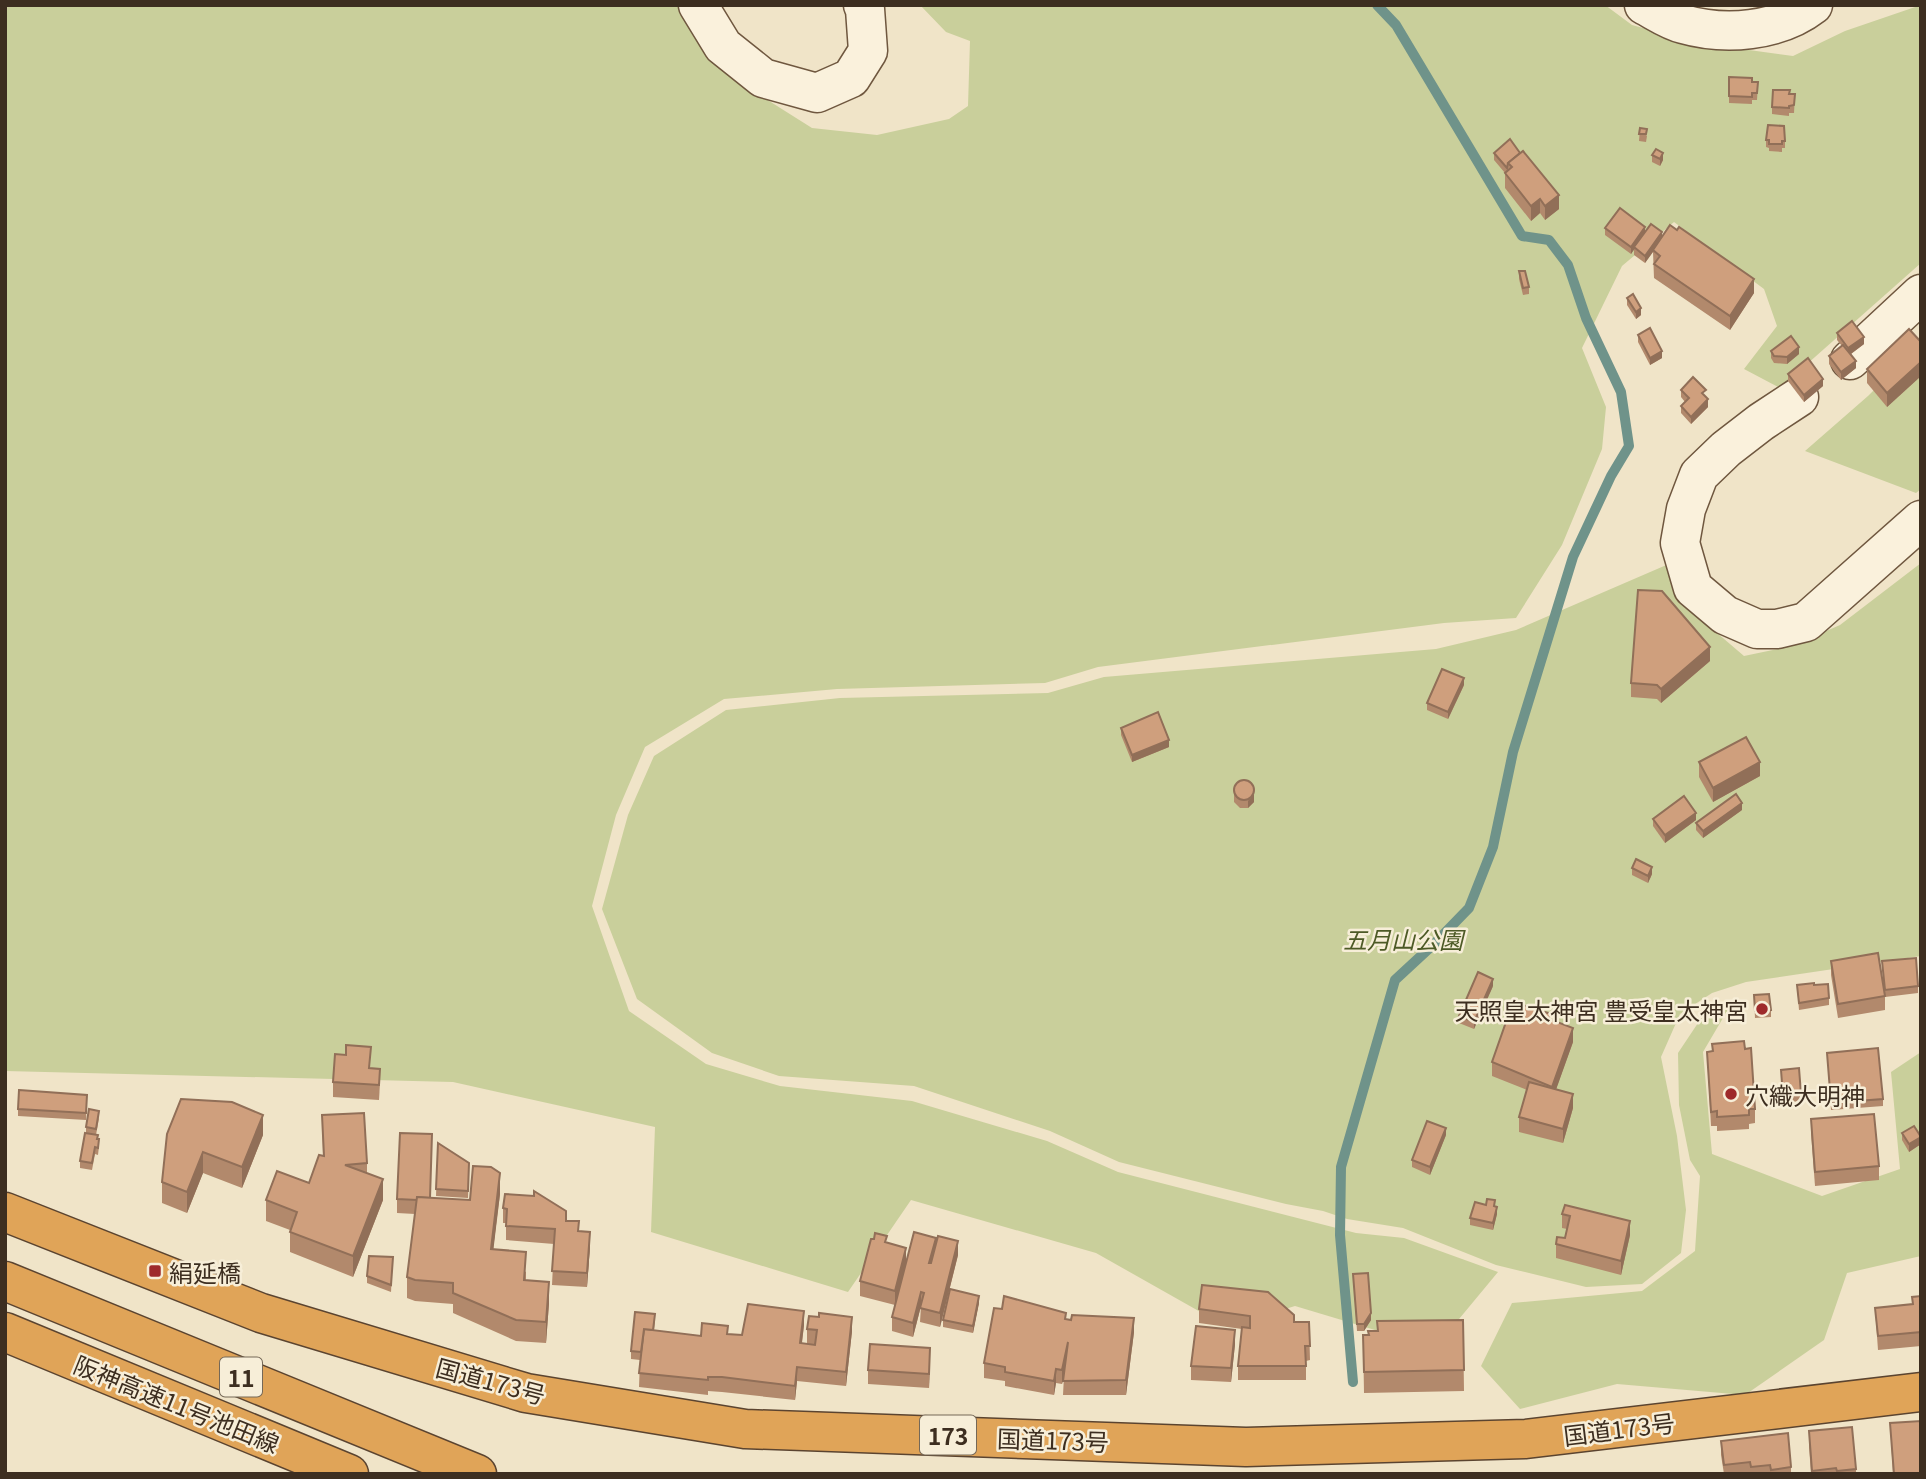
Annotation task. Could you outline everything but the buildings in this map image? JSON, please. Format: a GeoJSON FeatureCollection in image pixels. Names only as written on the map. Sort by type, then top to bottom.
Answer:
{"type":"FeatureCollection","features":[{"type":"Feature","properties":{"kind":"highway","name":"国道173号"},"geometry":{"type":"LineString","coordinates":[[5,1212],[261,1313],[526,1393],[745,1429],[1246,1447],[1526,1439],[1921,1392]]}},
{"type":"Feature","properties":{"kind":"highway","name":"阪神高速11号池田線"},"geometry":{"type":"LineString","coordinates":[[5,1281],[477,1474]]}},
{"type":"Feature","properties":{"kind":"highway","name":"阪神高速11号池田線"},"geometry":{"type":"LineString","coordinates":[[5,1332],[349,1474]]}},
{"type":"Feature","properties":{"kind":"street"},"geometry":{"type":"LineString","coordinates":[[698,5],[723,46],[763,78],[817,93],[851,78],[868,51],[863,5]]}},
{"type":"Feature","properties":{"kind":"street"},"geometry":{"type":"LineString","coordinates":[[1644,5],[1681,24],[1713,30],[1751,30],[1801,15],[1813,5]]}},
{"type":"Feature","properties":{"kind":"street"},"geometry":{"type":"LineString","coordinates":[[1921,294],[1826,377],[1726,449],[1699,475],[1686,509],[1680,543],[1693,588],[1725,615],[1757,629],[1777,629],[1806,622],[1921,520]]}},
{"type":"Feature","properties":{"kind":"green space"},"geometry":{"type":"Polygon","coordinates":[[[5,5],[682,5],[758,94],[812,128],[877,135],[949,119],[968,106],[970,41],[946,32],[920,5],[1605,5],[1632,25],[1698,43],[1793,56],[1845,31],[1921,5],[1921,263],[1780,388],[1744,369],[1777,326],[1764,289],[1674,222],[1622,266],[1582,348],[1606,407],[1602,449],[1562,545],[1516,618],[1444,623],[1098,667],[1045,683],[837,689],[724,699],[645,747],[616,815],[592,906],[629,1011],[706,1064],[780,1086],[912,1101],[1047,1141],[1118,1172],[1356,1233],[1404,1238],[1498,1272],[1435,1348],[1295,1306],[1227,1327],[1096,1253],[911,1200],[848,1292],[651,1232],[655,1127],[453,1082],[5,1071],[5,5]]]}},
{"type":"Feature","properties":{"kind":"green space"},"geometry":{"type":"Polygon","coordinates":[[[1921,343],[1921,489],[1916,493],[1805,451],[1868,396],[1921,343]]]}},
{"type":"Feature","properties":{"kind":"green space","name":"五月山公園"},"geometry":{"type":"Polygon","coordinates":[[[1671,563],[1703,621],[1744,656],[1792,646],[1840,625],[1921,563],[1921,956],[1746,982],[1712,993],[1680,1014],[1661,1057],[1677,1136],[1686,1210],[1681,1253],[1642,1284],[1586,1287],[1496,1265],[1403,1228],[1347,1219],[1119,1162],[1050,1131],[914,1086],[779,1076],[712,1053],[637,999],[602,909],[628,815],[654,756],[726,710],[840,698],[1048,693],[1104,677],[1436,649],[1516,630],[1671,563]]]}},
{"type":"Feature","properties":{"kind":"green space"},"geometry":{"type":"Polygon","coordinates":[[[1710,1005],[1730,1006],[1703,1052],[1712,1154],[1822,1196],[1900,1169],[1891,1072],[1921,1052],[1921,1256],[1847,1273],[1824,1340],[1745,1395],[1617,1384],[1520,1409],[1481,1366],[1512,1303],[1642,1291],[1695,1251],[1700,1176],[1690,1160],[1679,1105],[1678,1053],[1710,1005]]]}},
{"type":"Feature","properties":{"kind":"waterway"},"geometry":{"type":"LineString","coordinates":[[1353,1382],[1340,1235],[1341,1167],[1395,980],[1469,908],[1493,847],[1513,752],[1573,557],[1611,476],[1629,446],[1621,392],[1586,318],[1568,265],[1549,240],[1522,236],[1396,25],[1377,5]]}},
{"type":"Feature","properties":{"kind":"place","name":"天照皇太神宮 豊受皇太神宮"},"geometry":{"type":"Point","coordinates":[1762,1009]}},
{"type":"Feature","properties":{"kind":"place","name":"穴織大明神"},"geometry":{"type":"Point","coordinates":[1731,1094]}},
{"type":"Feature","properties":{"kind":"place","name":"絹延橋"},"geometry":{"type":"Point","coordinates":[155,1271]}}]}
